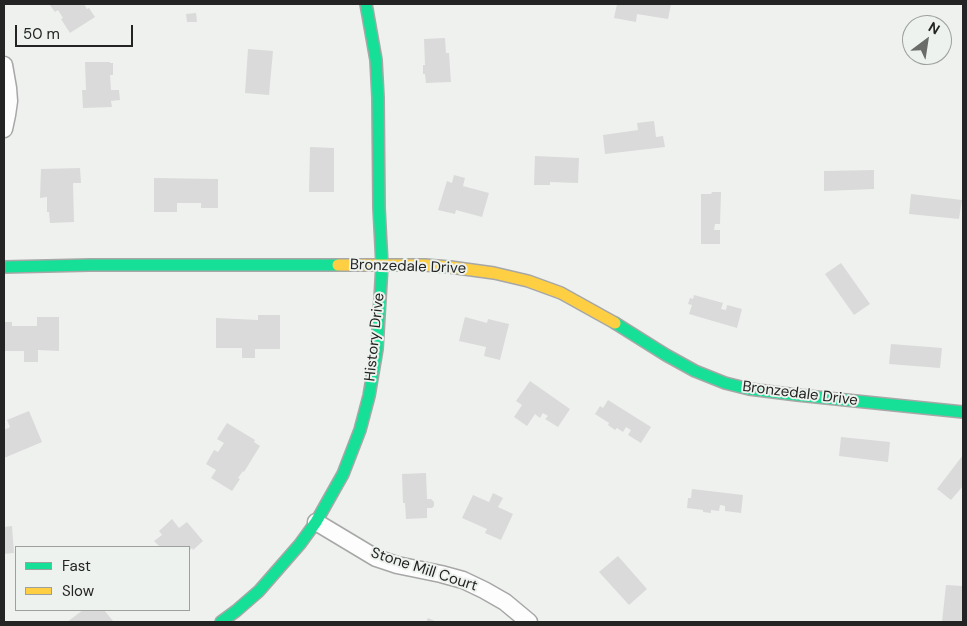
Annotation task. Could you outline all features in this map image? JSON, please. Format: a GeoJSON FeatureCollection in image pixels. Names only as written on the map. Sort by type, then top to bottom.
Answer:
{"type":"FeatureCollection","features":[{"type":"Feature","properties":{"kind":"street","name":"History Drive"},"geometry":{"type":"LineString","coordinates":[[221,622],[259,591],[300,544],[316,522],[343,474],[360,430],[369,396],[377,349],[382,265],[376,60],[366,4]]}},
{"type":"Feature","properties":{"kind":"street"},"geometry":{"type":"LineString","coordinates":[[4,65],[9,101],[4,129]]}},
{"type":"Feature","properties":{"kind":"street","name":"Bronzedale Drive"},"geometry":{"type":"LineString","coordinates":[[4,266],[425,265],[494,273],[528,281],[561,293],[620,325],[666,355],[695,371],[725,383],[797,396],[963,412]]}},
{"type":"Feature","properties":{"kind":"street","name":"Stone Mill Court"},"geometry":{"type":"LineString","coordinates":[[316,522],[376,558],[397,565],[463,580],[504,602],[529,622]]}},
{"type":"Feature","properties":{"kind":"building"},"geometry":{"type":"Polygon","coordinates":[[[49,4],[84,4],[95,17],[70,33],[61,19],[63,18],[58,10],[55,12],[49,4]]]}},
{"type":"Feature","properties":{"kind":"building"},"geometry":{"type":"Polygon","coordinates":[[[617,4],[671,4],[668,19],[637,14],[636,22],[614,18],[617,4]]]}},
{"type":"Feature","properties":{"kind":"building"},"geometry":{"type":"Polygon","coordinates":[[[196,13],[197,22],[187,22],[186,14],[196,13]]]}},
{"type":"Feature","properties":{"kind":"building"},"geometry":{"type":"Polygon","coordinates":[[[445,38],[446,53],[449,53],[451,82],[426,83],[425,74],[423,74],[423,65],[425,65],[424,39],[445,38]]]}},
{"type":"Feature","properties":{"kind":"building"},"geometry":{"type":"Polygon","coordinates":[[[248,49],[273,51],[269,95],[245,93],[248,49]]]}},
{"type":"Feature","properties":{"kind":"building"},"geometry":{"type":"Polygon","coordinates":[[[85,62],[113,63],[113,75],[110,75],[111,90],[119,90],[120,100],[111,101],[112,107],[83,108],[82,90],[86,90],[85,62]]]}},
{"type":"Feature","properties":{"kind":"building"},"geometry":{"type":"Polygon","coordinates":[[[654,121],[656,137],[663,136],[665,147],[605,154],[603,135],[638,130],[637,123],[654,121]]]}},
{"type":"Feature","properties":{"kind":"building"},"geometry":{"type":"Polygon","coordinates":[[[310,147],[334,148],[334,192],[309,192],[310,147]]]}},
{"type":"Feature","properties":{"kind":"building"},"geometry":{"type":"Polygon","coordinates":[[[535,156],[579,158],[578,183],[550,182],[550,185],[534,185],[535,156]]]}},
{"type":"Feature","properties":{"kind":"building"},"geometry":{"type":"Polygon","coordinates":[[[80,168],[81,183],[73,183],[74,222],[50,223],[49,212],[47,212],[47,197],[40,198],[41,169],[80,168]]]}},
{"type":"Feature","properties":{"kind":"building"},"geometry":{"type":"Polygon","coordinates":[[[874,170],[874,189],[824,191],[824,171],[874,170]]]}},
{"type":"Feature","properties":{"kind":"building"},"geometry":{"type":"Polygon","coordinates":[[[454,175],[465,178],[463,186],[489,193],[482,217],[456,210],[455,214],[438,210],[447,181],[452,183],[454,175]]]}},
{"type":"Feature","properties":{"kind":"building"},"geometry":{"type":"Polygon","coordinates":[[[154,178],[218,179],[218,208],[201,208],[201,203],[177,203],[177,212],[154,212],[154,178]]]}},
{"type":"Feature","properties":{"kind":"building"},"geometry":{"type":"Polygon","coordinates":[[[712,192],[721,192],[720,224],[715,224],[714,230],[720,230],[720,244],[701,244],[701,194],[711,194],[712,192]]]}},
{"type":"Feature","properties":{"kind":"building"},"geometry":{"type":"Polygon","coordinates":[[[911,194],[962,200],[959,219],[909,214],[911,194]]]}},
{"type":"Feature","properties":{"kind":"building"},"geometry":{"type":"Polygon","coordinates":[[[841,263],[870,304],[854,315],[825,274],[841,263]]]}},
{"type":"Feature","properties":{"kind":"building"},"geometry":{"type":"Polygon","coordinates":[[[694,295],[723,303],[721,309],[726,310],[727,305],[742,309],[737,328],[689,314],[692,305],[688,304],[690,298],[693,299],[694,295]]]}},
{"type":"Feature","properties":{"kind":"building"},"geometry":{"type":"Polygon","coordinates":[[[258,315],[280,315],[280,349],[255,349],[255,358],[242,358],[242,348],[216,348],[216,318],[258,320],[258,315]]]}},
{"type":"Feature","properties":{"kind":"building"},"geometry":{"type":"Polygon","coordinates":[[[37,317],[59,317],[59,351],[38,350],[38,362],[24,362],[24,351],[4,351],[4,322],[12,322],[12,326],[37,326],[37,317]]]}},
{"type":"Feature","properties":{"kind":"building"},"geometry":{"type":"Polygon","coordinates":[[[465,317],[487,323],[488,319],[509,324],[500,360],[484,356],[486,347],[459,341],[465,317]]]}},
{"type":"Feature","properties":{"kind":"building"},"geometry":{"type":"Polygon","coordinates":[[[891,344],[942,348],[940,368],[889,364],[891,344]]]}},
{"type":"Feature","properties":{"kind":"building"},"geometry":{"type":"Polygon","coordinates":[[[530,381],[570,409],[558,427],[545,419],[548,416],[543,413],[540,418],[535,414],[527,426],[514,417],[522,405],[516,401],[530,381]]]}},
{"type":"Feature","properties":{"kind":"building"},"geometry":{"type":"Polygon","coordinates":[[[608,400],[651,427],[641,443],[628,435],[631,430],[626,427],[623,432],[617,428],[615,430],[608,425],[609,423],[595,414],[600,406],[603,408],[608,400]]]}},
{"type":"Feature","properties":{"kind":"building"},"geometry":{"type":"Polygon","coordinates":[[[29,411],[42,442],[4,458],[4,430],[10,427],[7,420],[29,411]]]}},
{"type":"Feature","properties":{"kind":"building"},"geometry":{"type":"Polygon","coordinates":[[[227,423],[255,440],[254,442],[260,446],[244,472],[238,478],[240,479],[232,491],[211,478],[216,470],[206,464],[214,450],[218,452],[224,443],[217,439],[227,423]]]}},
{"type":"Feature","properties":{"kind":"building"},"geometry":{"type":"Polygon","coordinates":[[[841,437],[890,442],[888,462],[839,456],[841,437]]]}},
{"type":"Feature","properties":{"kind":"building"},"geometry":{"type":"Polygon","coordinates":[[[963,455],[963,486],[951,500],[937,489],[963,455]]]}},
{"type":"Feature","properties":{"kind":"building"},"geometry":{"type":"Polygon","coordinates":[[[426,473],[427,499],[431,499],[434,502],[434,506],[427,508],[427,518],[406,519],[405,503],[403,503],[402,474],[426,473]]]}},
{"type":"Feature","properties":{"kind":"building"},"geometry":{"type":"Polygon","coordinates":[[[692,489],[743,495],[741,513],[725,511],[725,506],[720,505],[719,511],[711,510],[711,513],[687,508],[688,498],[691,498],[692,489]]]}},
{"type":"Feature","properties":{"kind":"building"},"geometry":{"type":"Polygon","coordinates":[[[493,493],[503,498],[498,507],[513,514],[501,540],[485,533],[487,529],[462,518],[473,495],[489,502],[493,493]]]}},
{"type":"Feature","properties":{"kind":"building"},"geometry":{"type":"Polygon","coordinates":[[[172,519],[179,528],[187,522],[203,541],[193,550],[192,548],[190,550],[190,546],[159,546],[154,541],[162,535],[159,531],[172,519]]]}},
{"type":"Feature","properties":{"kind":"building"},"geometry":{"type":"Polygon","coordinates":[[[12,526],[14,553],[4,554],[4,527],[12,526]]]}},
{"type":"Feature","properties":{"kind":"building"},"geometry":{"type":"Polygon","coordinates":[[[618,556],[647,589],[629,605],[599,572],[618,556]]]}},
{"type":"Feature","properties":{"kind":"building"},"geometry":{"type":"Polygon","coordinates":[[[946,585],[963,586],[962,622],[942,622],[946,585]]]}},
{"type":"Feature","properties":{"kind":"building"},"geometry":{"type":"Polygon","coordinates":[[[82,611],[105,611],[113,621],[111,622],[67,622],[82,611]]]}},
{"type":"Feature","properties":{"kind":"building"},"geometry":{"type":"Polygon","coordinates":[[[428,618],[437,622],[426,622],[428,618]]]}},
{"type":"Feature","properties":{"kind":"traffic: fast"},"geometry":{"type":"LineString","coordinates":[[221,622],[259,591],[300,544],[316,522],[343,474],[360,430],[369,396],[377,349],[382,265],[376,60],[366,4]]}},
{"type":"Feature","properties":{"kind":"traffic: fast"},"geometry":{"type":"LineString","coordinates":[[4,267],[338,265]]}},
{"type":"Feature","properties":{"kind":"traffic: fast"},"geometry":{"type":"LineString","coordinates":[[615,323],[695,371],[725,383],[749,389],[797,395],[963,412]]}},
{"type":"Feature","properties":{"kind":"traffic: slow"},"geometry":{"type":"LineString","coordinates":[[338,265],[425,265],[494,273],[528,281],[561,293],[615,323]]}}]}
